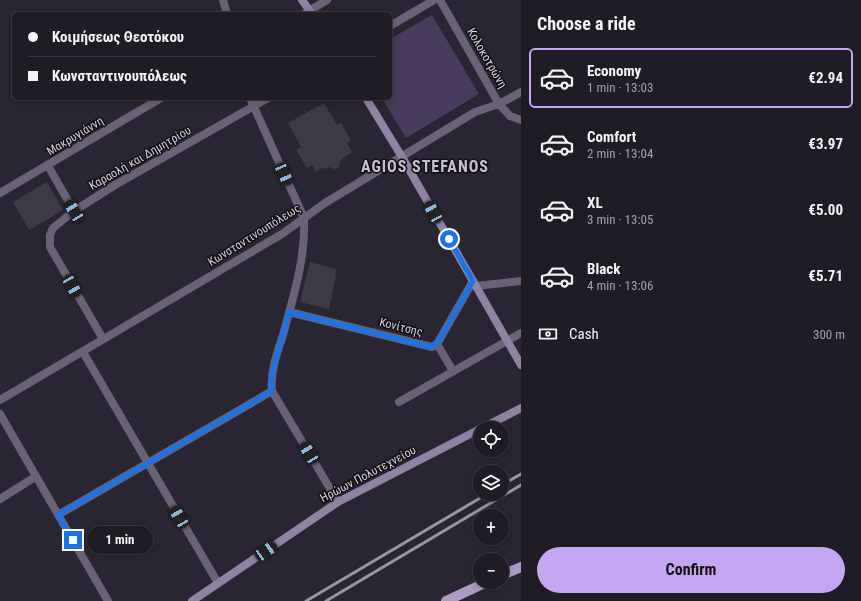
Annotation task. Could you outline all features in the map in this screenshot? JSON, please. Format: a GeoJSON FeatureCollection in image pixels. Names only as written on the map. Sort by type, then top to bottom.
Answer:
{"type":"FeatureCollection","features":[{"type":"Feature","properties":{"kind":"main road"},"geometry":{"type":"LineString","coordinates":[[509,572],[521,567]]}},
{"type":"Feature","properties":{"kind":"main road"},"geometry":{"type":"LineString","coordinates":[[446,601],[473,588]]}},
{"type":"Feature","properties":{"kind":"street"},"geometry":{"type":"LineString","coordinates":[[223,0],[226,12]]}},
{"type":"Feature","properties":{"kind":"street"},"geometry":{"type":"LineString","coordinates":[[302,0],[308,12]]}},
{"type":"Feature","properties":{"kind":"street"},"geometry":{"type":"LineString","coordinates":[[310,12],[327,0]]}},
{"type":"Feature","properties":{"kind":"street"},"geometry":{"type":"LineString","coordinates":[[392,25],[434,0]]}},
{"type":"Feature","properties":{"kind":"street","name":"Κολοκοτρώνη"},"geometry":{"type":"LineString","coordinates":[[440,0],[499,104],[510,116],[521,120]]}},
{"type":"Feature","properties":{"kind":"street","name":"Κωνσταντινουπόλεως"},"geometry":{"type":"LineString","coordinates":[[0,400],[275,238],[325,203],[475,112],[499,104],[521,92]]}},
{"type":"Feature","properties":{"kind":"street","name":"Μακρυγιάννη"},"geometry":{"type":"LineString","coordinates":[[0,193],[158,100]]}},
{"type":"Feature","properties":{"kind":"street"},"geometry":{"type":"LineString","coordinates":[[251,100],[304,218],[305,231],[289,312],[271,378],[272,391],[338,502]]}},
{"type":"Feature","properties":{"kind":"street","name":"Καραολή και Δημητρίου"},"geometry":{"type":"LineString","coordinates":[[103,339],[49,244],[53,228],[74,211],[115,185],[265,100]]}},
{"type":"Feature","properties":{"kind":"street"},"geometry":{"type":"LineString","coordinates":[[367,100],[402,156],[521,365]]}},
{"type":"Feature","properties":{"kind":"street"},"geometry":{"type":"LineString","coordinates":[[48,166],[74,211]]}},
{"type":"Feature","properties":{"kind":"street"},"geometry":{"type":"LineString","coordinates":[[474,284],[521,281]]}},
{"type":"Feature","properties":{"kind":"street","name":"Κονίτσης"},"geometry":{"type":"LineString","coordinates":[[289,312],[430,347],[437,344],[474,284]]}},
{"type":"Feature","properties":{"kind":"street"},"geometry":{"type":"LineString","coordinates":[[399,402],[521,333]]}},
{"type":"Feature","properties":{"kind":"street"},"geometry":{"type":"LineString","coordinates":[[437,344],[453,371]]}},
{"type":"Feature","properties":{"kind":"street"},"geometry":{"type":"LineString","coordinates":[[83,352],[218,583]]}},
{"type":"Feature","properties":{"kind":"street"},"geometry":{"type":"LineString","coordinates":[[58,515],[272,391]]}},
{"type":"Feature","properties":{"kind":"street","name":"Ηρώων Πολυτεχνείου"},"geometry":{"type":"LineString","coordinates":[[495,421],[521,408]]}},
{"type":"Feature","properties":{"kind":"street"},"geometry":{"type":"LineString","coordinates":[[0,414],[108,601]]}},
{"type":"Feature","properties":{"kind":"street","name":"Ηρώων Πολυτεχνείου"},"geometry":{"type":"LineString","coordinates":[[192,601],[338,502],[473,432]]}},
{"type":"Feature","properties":{"kind":"street"},"geometry":{"type":"LineString","coordinates":[[0,499],[35,476]]}},
{"type":"Feature","properties":{"kind":"shaded area"},"geometry":{"type":"Polygon","coordinates":[[[432,15],[479,94],[406,138],[383,100],[392,100],[392,38],[432,15]]]}},
{"type":"Feature","properties":{"kind":"building"},"geometry":{"type":"Polygon","coordinates":[[[324,103],[337,125],[341,123],[351,140],[347,143],[352,152],[341,160],[338,168],[334,169],[329,167],[325,169],[324,167],[316,172],[312,165],[307,168],[296,150],[301,147],[288,123],[324,103]]]}},
{"type":"Feature","properties":{"kind":"building"},"geometry":{"type":"Polygon","coordinates":[[[47,182],[63,210],[29,230],[13,202],[47,182]]]}},
{"type":"Feature","properties":{"kind":"building"},"geometry":{"type":"Polygon","coordinates":[[[310,262],[336,269],[336,276],[329,309],[300,302],[310,262]]]}},
{"type":"Feature","properties":{"kind":"railway"},"geometry":{"type":"LineString","coordinates":[[509,481],[521,474]]}},
{"type":"Feature","properties":{"kind":"railway"},"geometry":{"type":"LineString","coordinates":[[326,601],[521,485]]}},
{"type":"Feature","properties":{"kind":"railway"},"geometry":{"type":"LineString","coordinates":[[306,601],[475,501]]}},
{"type":"Feature","properties":{"kind":"district","name":"AGIOS STEFANOS"},"geometry":{"type":"Point","coordinates":[425,166]}},
{"type":"Feature","properties":{"kind":"route"},"geometry":{"type":"LineString","coordinates":[[73,540],[58,515],[272,391],[271,378],[289,312],[430,347],[437,344],[473,281],[449,239]]}}]}
